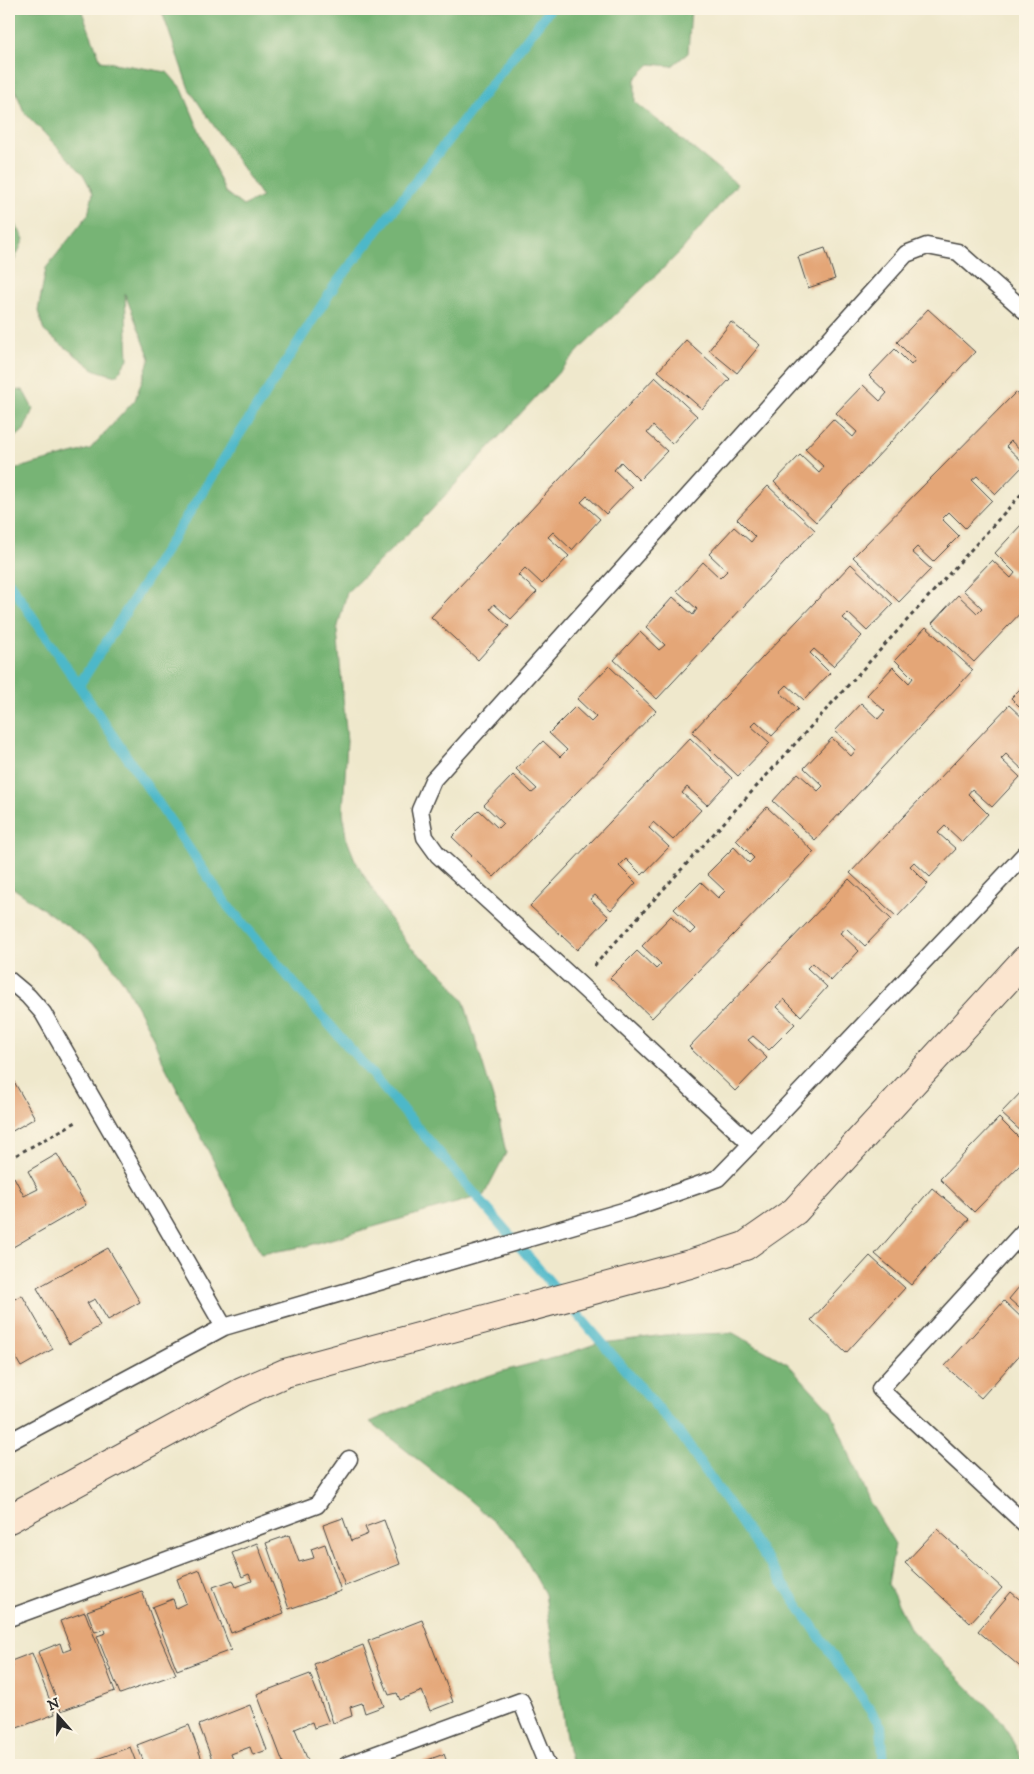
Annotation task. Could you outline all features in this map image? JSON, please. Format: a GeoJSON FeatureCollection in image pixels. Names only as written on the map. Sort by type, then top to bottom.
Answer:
{"type":"FeatureCollection","features":[{"type":"Feature","properties":{"kind":"street"},"geometry":{"type":"LineString","coordinates":[[9,1519],[242,1392],[285,1373],[690,1264],[745,1246],[795,1211],[1025,960]]}},
{"type":"Feature","properties":{"kind":"lane"},"geometry":{"type":"LineString","coordinates":[[751,1144],[438,855],[425,837],[420,810],[433,780],[906,254],[927,246],[958,252],[1025,311]]}},
{"type":"Feature","properties":{"kind":"lane"},"geometry":{"type":"LineString","coordinates":[[9,1442],[224,1327],[630,1209],[718,1178],[1025,854]]}},
{"type":"Feature","properties":{"kind":"lane"},"geometry":{"type":"LineString","coordinates":[[9,980],[28,996],[43,1013],[224,1327]]}},
{"type":"Feature","properties":{"kind":"lane"},"geometry":{"type":"LineString","coordinates":[[1025,1230],[880,1389],[1025,1524]]}},
{"type":"Feature","properties":{"kind":"lane"},"geometry":{"type":"LineString","coordinates":[[9,1618],[316,1505],[349,1460]]}},
{"type":"Feature","properties":{"kind":"lane"},"geometry":{"type":"LineString","coordinates":[[347,1765],[521,1701],[548,1765]]}},
{"type":"Feature","properties":{"kind":"path"},"geometry":{"type":"LineString","coordinates":[[578,983],[1025,490]]}},
{"type":"Feature","properties":{"kind":"path"},"geometry":{"type":"LineString","coordinates":[[9,1159],[99,1110]]}},
{"type":"Feature","properties":{"kind":"green space"},"geometry":{"type":"Polygon","coordinates":[[[9,9],[81,9],[101,61],[167,72],[182,89],[225,192],[243,206],[262,197],[189,89],[161,9],[691,9],[688,53],[672,66],[650,64],[635,79],[635,102],[737,184],[681,251],[583,346],[426,516],[347,592],[337,630],[347,741],[343,812],[346,837],[355,860],[391,921],[410,947],[447,978],[464,1002],[498,1115],[506,1153],[484,1195],[307,1246],[261,1254],[161,1058],[151,1033],[123,981],[100,949],[9,885],[9,475],[18,468],[90,449],[135,400],[150,358],[125,294],[128,359],[116,376],[95,370],[44,331],[38,311],[46,268],[88,215],[93,193],[83,174],[24,112],[9,73],[9,9]]]}},
{"type":"Feature","properties":{"kind":"green space"},"geometry":{"type":"Polygon","coordinates":[[[9,212],[24,239],[9,272],[9,212]]]}},
{"type":"Feature","properties":{"kind":"green space"},"geometry":{"type":"Polygon","coordinates":[[[23,390],[33,409],[24,430],[9,443],[9,391],[23,390]]]}},
{"type":"Feature","properties":{"kind":"green space"},"geometry":{"type":"Polygon","coordinates":[[[733,1333],[788,1364],[831,1411],[869,1501],[895,1544],[888,1584],[911,1630],[1002,1721],[1025,1765],[573,1765],[568,1750],[545,1594],[515,1540],[468,1499],[370,1422],[448,1389],[503,1371],[558,1357],[595,1344],[665,1335],[733,1333]]]}},
{"type":"Feature","properties":{"kind":"building"},"geometry":{"type":"Polygon","coordinates":[[[825,248],[835,279],[808,288],[798,257],[825,248]]]}},
{"type":"Feature","properties":{"kind":"building"},"geometry":{"type":"Polygon","coordinates":[[[928,309],[975,352],[816,522],[774,482],[800,455],[819,473],[824,467],[805,449],[833,419],[853,437],[857,432],[836,413],[863,385],[880,401],[887,393],[869,376],[895,349],[911,365],[915,360],[897,342],[928,309]]]}},
{"type":"Feature","properties":{"kind":"building"},"geometry":{"type":"Polygon","coordinates":[[[731,322],[760,345],[737,373],[709,350],[731,322]]]}},
{"type":"Feature","properties":{"kind":"building"},"geometry":{"type":"Polygon","coordinates":[[[686,340],[730,379],[702,409],[658,371],[686,340]]]}},
{"type":"Feature","properties":{"kind":"building"},"geometry":{"type":"Polygon","coordinates":[[[655,377],[697,416],[672,444],[653,426],[647,433],[667,451],[639,480],[621,462],[614,470],[632,487],[606,514],[587,496],[581,502],[600,519],[572,550],[553,532],[548,537],[569,556],[542,584],[525,568],[518,575],[537,592],[511,619],[494,604],[490,609],[509,626],[478,660],[431,617],[655,377]]]}},
{"type":"Feature","properties":{"kind":"building"},"geometry":{"type":"Polygon","coordinates":[[[1016,392],[1025,401],[1025,454],[1011,441],[1006,446],[1025,464],[996,494],[977,476],[972,480],[992,500],[965,528],[949,512],[942,519],[959,536],[933,562],[917,547],[912,552],[931,569],[899,602],[853,557],[1016,392]]]}},
{"type":"Feature","properties":{"kind":"building"},"geometry":{"type":"Polygon","coordinates":[[[768,486],[815,530],[657,699],[614,660],[640,632],[659,650],[665,645],[646,627],[673,597],[693,615],[697,609],[677,591],[703,562],[720,578],[727,571],[709,554],[734,527],[751,542],[755,537],[737,519],[768,486]]]}},
{"type":"Feature","properties":{"kind":"building"},"geometry":{"type":"Polygon","coordinates":[[[1021,525],[1025,529],[1025,608],[974,662],[932,623],[958,595],[977,613],[982,608],[963,590],[992,560],[1011,578],[1015,573],[995,553],[1021,525]]]}},
{"type":"Feature","properties":{"kind":"building"},"geometry":{"type":"Polygon","coordinates":[[[851,564],[893,604],[867,631],[848,613],[843,618],[862,636],[833,666],[814,649],[810,653],[830,673],[804,700],[787,685],[780,692],[798,709],[772,736],[756,721],[751,726],[770,743],[738,776],[692,732],[851,564]]]}},
{"type":"Feature","properties":{"kind":"building"},"geometry":{"type":"Polygon","coordinates":[[[926,627],[973,670],[815,840],[773,801],[798,773],[818,791],[823,786],[804,768],[832,738],[851,756],[856,750],[835,731],[861,703],[878,719],[885,711],[867,695],[893,667],[909,683],[913,678],[895,660],[926,627]]]}},
{"type":"Feature","properties":{"kind":"building"},"geometry":{"type":"Polygon","coordinates":[[[609,666],[656,711],[494,877],[452,837],[479,810],[498,828],[503,823],[484,805],[513,775],[532,793],[537,789],[516,769],[543,741],[560,757],[567,750],[549,733],[575,707],[591,722],[596,717],[577,699],[609,666]]]}},
{"type":"Feature","properties":{"kind":"building"},"geometry":{"type":"Polygon","coordinates":[[[1025,684],[1025,712],[1011,698],[1025,684]]]}},
{"type":"Feature","properties":{"kind":"building"},"geometry":{"type":"Polygon","coordinates":[[[1009,705],[1025,720],[1025,772],[1006,754],[1001,759],[1020,777],[992,807],[972,789],[968,794],[988,814],[962,842],[945,826],[938,833],[956,849],[930,877],[914,862],[910,866],[928,884],[897,917],[850,873],[1009,705]]]}},
{"type":"Feature","properties":{"kind":"building"},"geometry":{"type":"Polygon","coordinates":[[[690,738],[732,778],[707,805],[687,787],[682,793],[701,810],[673,840],[653,822],[649,828],[669,847],[642,875],[626,859],[619,866],[636,883],[611,910],[595,895],[590,899],[609,917],[577,950],[530,906],[690,738]]]}},
{"type":"Feature","properties":{"kind":"building"},"geometry":{"type":"Polygon","coordinates":[[[767,807],[814,852],[652,1018],[610,978],[637,951],[656,969],[661,964],[642,946],[671,916],[690,934],[695,929],[674,909],[701,882],[718,898],[725,891],[707,874],[734,847],[749,863],[754,858],[736,840],[767,807]]]}},
{"type":"Feature","properties":{"kind":"building"},"geometry":{"type":"Polygon","coordinates":[[[849,879],[891,919],[865,946],[846,928],[840,933],[859,951],[831,981],[812,963],[807,968],[827,987],[801,1016],[784,999],[777,1007],[795,1024],[769,1050],[753,1036],[748,1040],[767,1058],[735,1091],[689,1047],[849,879]]]}},
{"type":"Feature","properties":{"kind":"building"},"geometry":{"type":"Polygon","coordinates":[[[9,1073],[35,1118],[9,1133],[9,1073]]]}},
{"type":"Feature","properties":{"kind":"building"},"geometry":{"type":"Polygon","coordinates":[[[1025,1088],[1025,1135],[1001,1113],[1025,1088]]]}},
{"type":"Feature","properties":{"kind":"building"},"geometry":{"type":"Polygon","coordinates":[[[999,1118],[1025,1144],[1025,1160],[974,1212],[940,1179],[999,1118]]]}},
{"type":"Feature","properties":{"kind":"building"},"geometry":{"type":"Polygon","coordinates":[[[57,1154],[86,1205],[13,1247],[9,1239],[9,1180],[14,1177],[24,1196],[38,1189],[28,1171],[57,1154]]]}},
{"type":"Feature","properties":{"kind":"building"},"geometry":{"type":"Polygon","coordinates":[[[932,1188],[969,1219],[911,1285],[875,1254],[932,1188]]]}},
{"type":"Feature","properties":{"kind":"building"},"geometry":{"type":"Polygon","coordinates":[[[108,1248],[140,1302],[108,1320],[95,1299],[87,1303],[100,1326],[69,1344],[37,1288],[108,1248]]]}},
{"type":"Feature","properties":{"kind":"building"},"geometry":{"type":"Polygon","coordinates":[[[870,1256],[905,1288],[846,1353],[811,1320],[870,1256]]]}},
{"type":"Feature","properties":{"kind":"building"},"geometry":{"type":"Polygon","coordinates":[[[1025,1280],[1025,1313],[1009,1299],[1025,1280]]]}},
{"type":"Feature","properties":{"kind":"building"},"geometry":{"type":"Polygon","coordinates":[[[22,1295],[53,1349],[21,1367],[9,1346],[9,1302],[22,1295]]]}},
{"type":"Feature","properties":{"kind":"building"},"geometry":{"type":"Polygon","coordinates":[[[1004,1301],[1025,1321],[1025,1349],[981,1398],[945,1366],[1004,1301]]]}},
{"type":"Feature","properties":{"kind":"building"},"geometry":{"type":"Polygon","coordinates":[[[343,1518],[351,1541],[368,1534],[365,1527],[384,1520],[400,1564],[345,1586],[323,1525],[343,1518]]]}},
{"type":"Feature","properties":{"kind":"building"},"geometry":{"type":"Polygon","coordinates":[[[937,1529],[1002,1588],[970,1623],[905,1563],[937,1529]]]}},
{"type":"Feature","properties":{"kind":"building"},"geometry":{"type":"Polygon","coordinates":[[[289,1535],[299,1562],[314,1558],[311,1549],[325,1544],[341,1591],[289,1609],[266,1543],[289,1535]]]}},
{"type":"Feature","properties":{"kind":"building"},"geometry":{"type":"Polygon","coordinates":[[[257,1543],[284,1613],[231,1633],[213,1587],[233,1580],[236,1587],[252,1581],[249,1574],[242,1577],[232,1553],[257,1543]]]}},
{"type":"Feature","properties":{"kind":"building"},"geometry":{"type":"Polygon","coordinates":[[[200,1570],[231,1650],[177,1670],[152,1607],[173,1599],[176,1608],[186,1603],[177,1579],[200,1570]]]}},
{"type":"Feature","properties":{"kind":"building"},"geometry":{"type":"Polygon","coordinates":[[[142,1591],[176,1674],[120,1694],[97,1636],[106,1633],[105,1629],[95,1632],[87,1611],[142,1591]]]}},
{"type":"Feature","properties":{"kind":"building"},"geometry":{"type":"Polygon","coordinates":[[[1011,1592],[1025,1604],[1025,1671],[978,1631],[1011,1592]]]}},
{"type":"Feature","properties":{"kind":"building"},"geometry":{"type":"Polygon","coordinates":[[[85,1612],[115,1691],[61,1711],[38,1652],[60,1643],[63,1652],[71,1649],[60,1621],[85,1612]]]}},
{"type":"Feature","properties":{"kind":"building"},"geometry":{"type":"Polygon","coordinates":[[[422,1620],[453,1702],[430,1711],[422,1691],[400,1700],[397,1693],[389,1695],[368,1641],[422,1620]]]}},
{"type":"Feature","properties":{"kind":"building"},"geometry":{"type":"Polygon","coordinates":[[[363,1645],[384,1706],[365,1713],[362,1703],[350,1707],[352,1716],[333,1723],[314,1664],[363,1645]]]}},
{"type":"Feature","properties":{"kind":"building"},"geometry":{"type":"Polygon","coordinates":[[[32,1653],[55,1714],[9,1731],[9,1669],[13,1667],[11,1661],[32,1653]]]}},
{"type":"Feature","properties":{"kind":"building"},"geometry":{"type":"Polygon","coordinates":[[[310,1674],[329,1723],[314,1728],[312,1722],[295,1729],[309,1763],[284,1765],[257,1694],[310,1674]]]}},
{"type":"Feature","properties":{"kind":"building"},"geometry":{"type":"Polygon","coordinates":[[[250,1705],[267,1750],[253,1755],[250,1747],[231,1754],[235,1765],[214,1765],[199,1725],[250,1705]]]}},
{"type":"Feature","properties":{"kind":"building"},"geometry":{"type":"Polygon","coordinates":[[[189,1725],[204,1765],[145,1765],[137,1745],[189,1725]]]}},
{"type":"Feature","properties":{"kind":"building"},"geometry":{"type":"Polygon","coordinates":[[[130,1747],[137,1765],[80,1765],[130,1747]]]}},
{"type":"Feature","properties":{"kind":"building"},"geometry":{"type":"Polygon","coordinates":[[[444,1754],[448,1765],[423,1765],[422,1762],[444,1754]]]}},
{"type":"Feature","properties":{"kind":"waterway"},"geometry":{"type":"LineString","coordinates":[[79,685],[335,285],[550,9]]}},
{"type":"Feature","properties":{"kind":"waterway"},"geometry":{"type":"LineString","coordinates":[[9,582],[227,905],[681,1435],[881,1726],[884,1765]]}}]}
